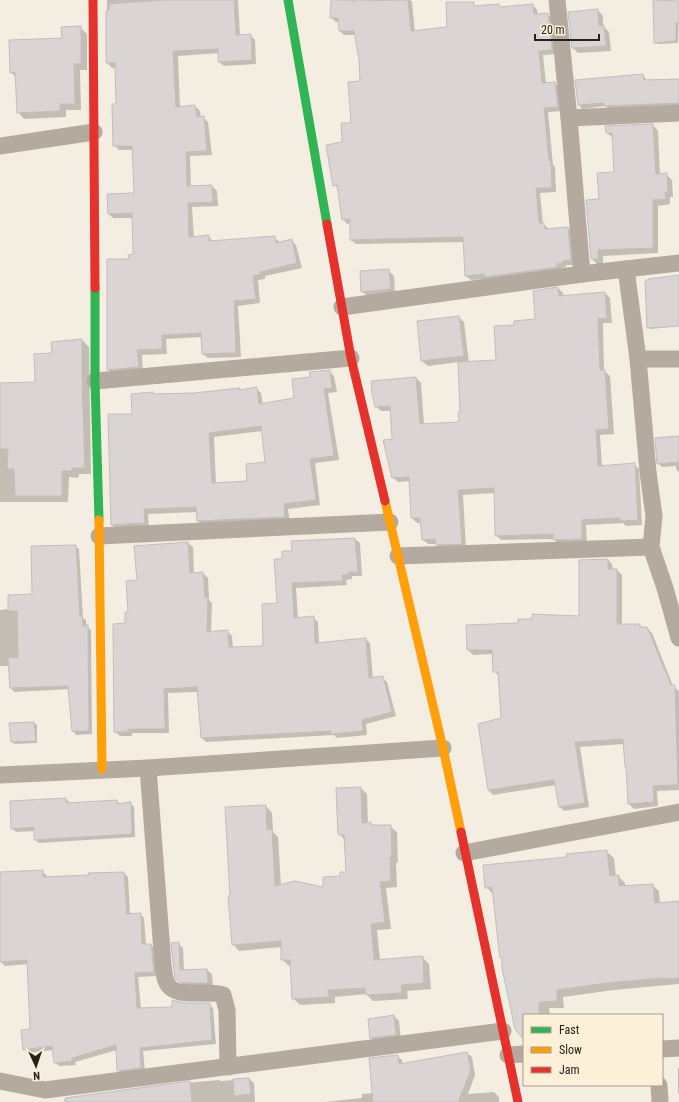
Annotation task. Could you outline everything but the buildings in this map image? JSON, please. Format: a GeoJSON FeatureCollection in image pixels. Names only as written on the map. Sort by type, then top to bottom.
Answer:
{"type":"FeatureCollection","features":[{"type":"Feature","properties":{"kind":"street"},"geometry":{"type":"LineString","coordinates":[[93,0],[95,381],[99,536],[102,769]]}},
{"type":"Feature","properties":{"kind":"street"},"geometry":{"type":"LineString","coordinates":[[288,0],[351,358],[443,748],[464,853],[503,1031],[516,1054],[518,1102]]}},
{"type":"Feature","properties":{"kind":"street"},"geometry":{"type":"LineString","coordinates":[[557,0],[569,118],[582,274]]}},
{"type":"Feature","properties":{"kind":"street"},"geometry":{"type":"LineString","coordinates":[[569,118],[679,114]]}},
{"type":"Feature","properties":{"kind":"street"},"geometry":{"type":"LineString","coordinates":[[0,146],[94,132]]}},
{"type":"Feature","properties":{"kind":"street"},"geometry":{"type":"LineString","coordinates":[[342,307],[582,274],[679,263]]}},
{"type":"Feature","properties":{"kind":"street"},"geometry":{"type":"LineString","coordinates":[[626,269],[638,359],[648,472],[654,516],[651,547],[672,588],[679,638]]}},
{"type":"Feature","properties":{"kind":"street"},"geometry":{"type":"LineString","coordinates":[[95,381],[351,358]]}},
{"type":"Feature","properties":{"kind":"street"},"geometry":{"type":"LineString","coordinates":[[638,359],[679,359]]}},
{"type":"Feature","properties":{"kind":"street"},"geometry":{"type":"LineString","coordinates":[[99,536],[390,522]]}},
{"type":"Feature","properties":{"kind":"street"},"geometry":{"type":"LineString","coordinates":[[398,556],[651,547]]}},
{"type":"Feature","properties":{"kind":"street"},"geometry":{"type":"LineString","coordinates":[[0,775],[148,768],[443,748]]}},
{"type":"Feature","properties":{"kind":"street"},"geometry":{"type":"LineString","coordinates":[[148,768],[163,964],[167,984],[174,990],[182,993],[217,993],[223,995],[227,1010],[228,1067]]}},
{"type":"Feature","properties":{"kind":"street"},"geometry":{"type":"LineString","coordinates":[[464,853],[679,812]]}},
{"type":"Feature","properties":{"kind":"street"},"geometry":{"type":"LineString","coordinates":[[0,1081],[46,1096],[228,1067],[503,1031]]}},
{"type":"Feature","properties":{"kind":"street"},"geometry":{"type":"LineString","coordinates":[[663,1049],[679,1048]]}},
{"type":"Feature","properties":{"kind":"street"},"geometry":{"type":"LineString","coordinates":[[659,1086],[660,1102]]}},
{"type":"Feature","properties":{"kind":"traffic: fast"},"geometry":{"type":"LineString","coordinates":[[288,0],[327,224]]}},
{"type":"Feature","properties":{"kind":"traffic: fast"},"geometry":{"type":"LineString","coordinates":[[95,288],[95,381],[99,520]]}},
{"type":"Feature","properties":{"kind":"traffic: slow"},"geometry":{"type":"LineString","coordinates":[[385,501],[443,748],[461,832]]}},
{"type":"Feature","properties":{"kind":"traffic: slow"},"geometry":{"type":"LineString","coordinates":[[99,520],[102,769]]}},
{"type":"Feature","properties":{"kind":"traffic: jam"},"geometry":{"type":"LineString","coordinates":[[93,0],[95,288]]}},
{"type":"Feature","properties":{"kind":"traffic: jam"},"geometry":{"type":"LineString","coordinates":[[327,224],[351,358],[385,501]]}},
{"type":"Feature","properties":{"kind":"traffic: jam"},"geometry":{"type":"LineString","coordinates":[[461,832],[518,1102]]}}]}
